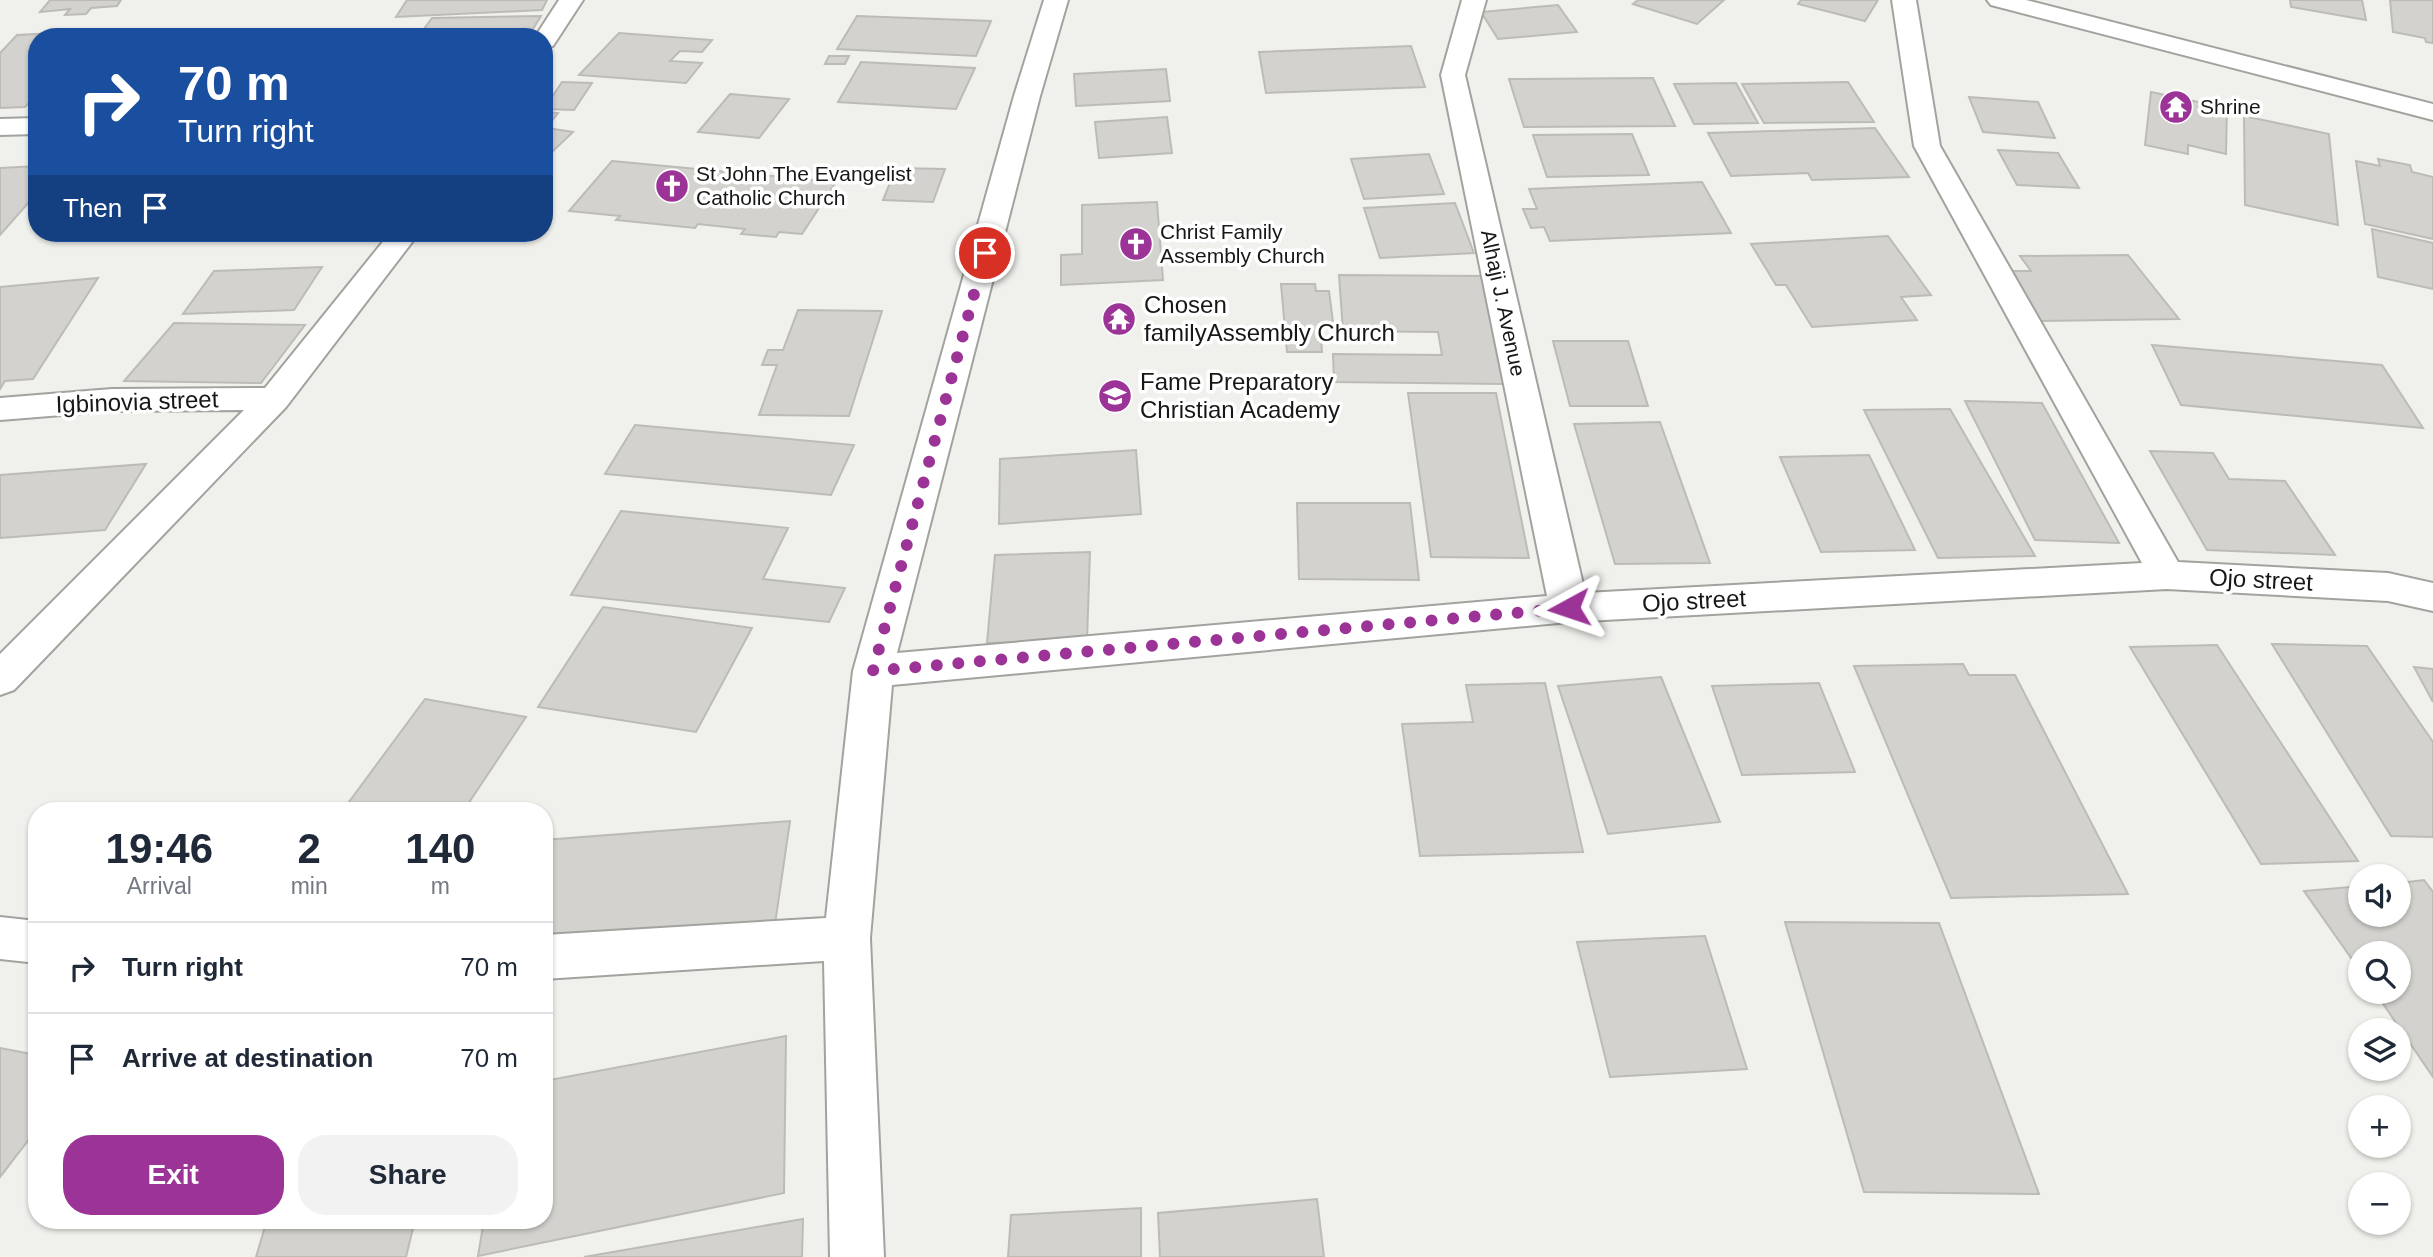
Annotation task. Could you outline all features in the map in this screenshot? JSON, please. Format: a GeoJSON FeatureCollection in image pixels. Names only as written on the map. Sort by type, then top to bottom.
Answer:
{"type":"FeatureCollection","features":[{"type":"Feature","properties":{"kind":"street"},"geometry":{"type":"LineString","coordinates":[[553,28],[571,0]]}},
{"type":"Feature","properties":{"kind":"street"},"geometry":{"type":"LineString","coordinates":[[857,1257],[847,938],[873,671],[1056,0]]}},
{"type":"Feature","properties":{"kind":"street","name":"Alhaji J. Avenue"},"geometry":{"type":"LineString","coordinates":[[1474,0],[1453,75],[1569,608]]}},
{"type":"Feature","properties":{"kind":"street"},"geometry":{"type":"LineString","coordinates":[[1903,0],[1927,146],[2167,575]]}},
{"type":"Feature","properties":{"kind":"street"},"geometry":{"type":"LineString","coordinates":[[1999,0],[2433,112]]}},
{"type":"Feature","properties":{"kind":"street"},"geometry":{"type":"LineString","coordinates":[[0,127],[28,126]]}},
{"type":"Feature","properties":{"kind":"street"},"geometry":{"type":"LineString","coordinates":[[0,679],[274,399],[398,242]]}},
{"type":"Feature","properties":{"kind":"street","name":"Igbinovia street"},"geometry":{"type":"LineString","coordinates":[[0,408],[112,400],[274,399]]}},
{"type":"Feature","properties":{"kind":"street","name":"Ojo street"},"geometry":{"type":"LineString","coordinates":[[873,671],[1569,608],[2167,575],[2388,587],[2433,597]]}},
{"type":"Feature","properties":{"kind":"street"},"geometry":{"type":"LineString","coordinates":[[0,938],[28,941]]}},
{"type":"Feature","properties":{"kind":"street"},"geometry":{"type":"LineString","coordinates":[[553,956],[847,938]]}},
{"type":"Feature","properties":{"kind":"building"},"geometry":{"type":"Polygon","coordinates":[[[50,0],[121,0],[117,6],[91,8],[86,14],[65,15],[70,9],[40,12],[50,0]]]}},
{"type":"Feature","properties":{"kind":"building"},"geometry":{"type":"Polygon","coordinates":[[[407,0],[547,0],[542,10],[396,17],[407,0]]]}},
{"type":"Feature","properties":{"kind":"building"},"geometry":{"type":"Polygon","coordinates":[[[1638,0],[1724,0],[1697,24],[1633,4],[1638,0]]]}},
{"type":"Feature","properties":{"kind":"building"},"geometry":{"type":"Polygon","coordinates":[[[1801,0],[1878,0],[1865,21],[1798,4],[1801,0]]]}},
{"type":"Feature","properties":{"kind":"building"},"geometry":{"type":"Polygon","coordinates":[[[2290,0],[2362,0],[2366,20],[2291,7],[2290,0]]]}},
{"type":"Feature","properties":{"kind":"building"},"geometry":{"type":"Polygon","coordinates":[[[2390,0],[2433,0],[2433,43],[2426,42],[2425,38],[2393,32],[2390,0]]]}},
{"type":"Feature","properties":{"kind":"building"},"geometry":{"type":"Polygon","coordinates":[[[1558,5],[1577,32],[1498,39],[1481,12],[1558,5]]]}},
{"type":"Feature","properties":{"kind":"building"},"geometry":{"type":"Polygon","coordinates":[[[541,16],[534,28],[425,28],[432,18],[541,16]]]}},
{"type":"Feature","properties":{"kind":"building"},"geometry":{"type":"Polygon","coordinates":[[[857,16],[991,21],[976,56],[837,49],[857,16]]]}},
{"type":"Feature","properties":{"kind":"building"},"geometry":{"type":"Polygon","coordinates":[[[619,33],[712,40],[702,52],[680,51],[670,61],[702,63],[686,83],[579,75],[619,33]]]}},
{"type":"Feature","properties":{"kind":"building"},"geometry":{"type":"Polygon","coordinates":[[[28,34],[28,104],[25,107],[0,108],[0,53],[17,35],[28,34]]]}},
{"type":"Feature","properties":{"kind":"building"},"geometry":{"type":"Polygon","coordinates":[[[1411,46],[1425,87],[1266,93],[1259,52],[1411,46]]]}},
{"type":"Feature","properties":{"kind":"building"},"geometry":{"type":"Polygon","coordinates":[[[829,56],[849,56],[845,64],[825,64],[829,56]]]}},
{"type":"Feature","properties":{"kind":"building"},"geometry":{"type":"Polygon","coordinates":[[[861,62],[975,68],[956,109],[838,102],[861,62]]]}},
{"type":"Feature","properties":{"kind":"building"},"geometry":{"type":"Polygon","coordinates":[[[1166,69],[1170,101],[1076,106],[1074,74],[1166,69]]]}},
{"type":"Feature","properties":{"kind":"building"},"geometry":{"type":"Polygon","coordinates":[[[1653,78],[1675,126],[1524,127],[1509,79],[1653,78]]]}},
{"type":"Feature","properties":{"kind":"building"},"geometry":{"type":"Polygon","coordinates":[[[562,82],[592,83],[574,110],[553,109],[553,96],[562,82]]]}},
{"type":"Feature","properties":{"kind":"building"},"geometry":{"type":"Polygon","coordinates":[[[1848,82],[1874,122],[1764,123],[1742,84],[1848,82]]]}},
{"type":"Feature","properties":{"kind":"building"},"geometry":{"type":"Polygon","coordinates":[[[1736,83],[1758,123],[1694,124],[1674,84],[1736,83]]]}},
{"type":"Feature","properties":{"kind":"building"},"geometry":{"type":"Polygon","coordinates":[[[2151,92],[2227,108],[2226,154],[2188,145],[2188,154],[2145,145],[2151,92]]]}},
{"type":"Feature","properties":{"kind":"building"},"geometry":{"type":"Polygon","coordinates":[[[730,94],[789,99],[759,138],[698,132],[730,94]]]}},
{"type":"Feature","properties":{"kind":"building"},"geometry":{"type":"Polygon","coordinates":[[[1969,97],[2038,102],[2055,138],[1983,132],[1969,97]]]}},
{"type":"Feature","properties":{"kind":"building"},"geometry":{"type":"Polygon","coordinates":[[[2244,116],[2329,134],[2338,225],[2245,205],[2244,116]]]}},
{"type":"Feature","properties":{"kind":"building"},"geometry":{"type":"Polygon","coordinates":[[[1167,117],[1172,153],[1099,158],[1095,122],[1167,117]]]}},
{"type":"Feature","properties":{"kind":"building"},"geometry":{"type":"Polygon","coordinates":[[[1875,128],[1909,177],[1812,180],[1808,173],[1731,176],[1708,133],[1875,128]]]}},
{"type":"Feature","properties":{"kind":"building"},"geometry":{"type":"Polygon","coordinates":[[[553,129],[573,132],[553,151],[553,129]]]}},
{"type":"Feature","properties":{"kind":"building"},"geometry":{"type":"Polygon","coordinates":[[[1632,134],[1649,175],[1547,177],[1533,135],[1632,134]]]}},
{"type":"Feature","properties":{"kind":"building"},"geometry":{"type":"Polygon","coordinates":[[[1998,150],[2058,153],[2079,188],[2017,185],[1998,150]]]}},
{"type":"Feature","properties":{"kind":"building"},"geometry":{"type":"Polygon","coordinates":[[[1429,154],[1444,194],[1364,199],[1351,159],[1429,154]]]}},
{"type":"Feature","properties":{"kind":"building"},"geometry":{"type":"Polygon","coordinates":[[[2378,159],[2410,165],[2412,172],[2433,177],[2433,239],[2365,224],[2356,161],[2380,166],[2378,159]]]}},
{"type":"Feature","properties":{"kind":"building"},"geometry":{"type":"Polygon","coordinates":[[[612,161],[836,182],[802,234],[779,232],[776,237],[741,234],[745,229],[698,224],[695,228],[616,220],[620,216],[569,211],[612,161]]]}},
{"type":"Feature","properties":{"kind":"building"},"geometry":{"type":"Polygon","coordinates":[[[28,166],[28,203],[0,235],[0,168],[28,166]]]}},
{"type":"Feature","properties":{"kind":"building"},"geometry":{"type":"Polygon","coordinates":[[[896,168],[945,169],[933,202],[883,200],[896,168]]]}},
{"type":"Feature","properties":{"kind":"building"},"geometry":{"type":"Polygon","coordinates":[[[1702,182],[1731,233],[1550,241],[1544,227],[1531,228],[1523,209],[1537,209],[1529,189],[1702,182]]]}},
{"type":"Feature","properties":{"kind":"building"},"geometry":{"type":"Polygon","coordinates":[[[1157,202],[1163,280],[1061,285],[1061,255],[1082,254],[1082,205],[1157,202]]]}},
{"type":"Feature","properties":{"kind":"building"},"geometry":{"type":"Polygon","coordinates":[[[1455,203],[1474,253],[1380,258],[1364,208],[1455,203]]]}},
{"type":"Feature","properties":{"kind":"building"},"geometry":{"type":"Polygon","coordinates":[[[2372,229],[2433,243],[2433,289],[2378,277],[2372,229]]]}},
{"type":"Feature","properties":{"kind":"building"},"geometry":{"type":"Polygon","coordinates":[[[1888,236],[1931,295],[1901,297],[1917,320],[1812,327],[1786,285],[1776,285],[1751,244],[1888,236]]]}},
{"type":"Feature","properties":{"kind":"building"},"geometry":{"type":"Polygon","coordinates":[[[2128,255],[2179,319],[2040,321],[2006,271],[2031,271],[2020,256],[2128,255]]]}},
{"type":"Feature","properties":{"kind":"building"},"geometry":{"type":"Polygon","coordinates":[[[322,267],[294,310],[183,314],[214,271],[322,267]]]}},
{"type":"Feature","properties":{"kind":"building"},"geometry":{"type":"Polygon","coordinates":[[[1339,275],[1484,276],[1504,384],[1334,382],[1333,354],[1442,355],[1438,332],[1343,331],[1339,275]]]}},
{"type":"Feature","properties":{"kind":"building"},"geometry":{"type":"Polygon","coordinates":[[[98,278],[33,379],[5,381],[0,389],[0,287],[98,278]]]}},
{"type":"Feature","properties":{"kind":"building"},"geometry":{"type":"Polygon","coordinates":[[[1281,284],[1315,284],[1316,291],[1329,291],[1333,322],[1320,323],[1322,352],[1287,352],[1281,284]]]}},
{"type":"Feature","properties":{"kind":"building"},"geometry":{"type":"Polygon","coordinates":[[[798,310],[882,311],[849,416],[759,415],[777,365],[762,365],[768,350],[783,350],[798,310]]]}},
{"type":"Feature","properties":{"kind":"building"},"geometry":{"type":"Polygon","coordinates":[[[174,323],[305,325],[261,383],[124,381],[174,323]]]}},
{"type":"Feature","properties":{"kind":"building"},"geometry":{"type":"Polygon","coordinates":[[[1553,341],[1628,341],[1648,406],[1570,406],[1553,341]]]}},
{"type":"Feature","properties":{"kind":"building"},"geometry":{"type":"Polygon","coordinates":[[[2152,345],[2382,365],[2423,428],[2181,405],[2152,345]]]}},
{"type":"Feature","properties":{"kind":"building"},"geometry":{"type":"Polygon","coordinates":[[[1408,393],[1496,393],[1529,558],[1431,557],[1408,393]]]}},
{"type":"Feature","properties":{"kind":"building"},"geometry":{"type":"Polygon","coordinates":[[[1965,401],[2042,403],[2119,543],[2035,540],[1965,401]]]}},
{"type":"Feature","properties":{"kind":"building"},"geometry":{"type":"Polygon","coordinates":[[[1950,409],[2035,556],[1938,558],[1864,410],[1950,409]]]}},
{"type":"Feature","properties":{"kind":"building"},"geometry":{"type":"Polygon","coordinates":[[[1660,422],[1710,563],[1615,564],[1574,424],[1660,422]]]}},
{"type":"Feature","properties":{"kind":"building"},"geometry":{"type":"Polygon","coordinates":[[[635,425],[854,445],[831,495],[605,474],[635,425]]]}},
{"type":"Feature","properties":{"kind":"building"},"geometry":{"type":"Polygon","coordinates":[[[1136,450],[1141,514],[999,524],[1000,459],[1136,450]]]}},
{"type":"Feature","properties":{"kind":"building"},"geometry":{"type":"Polygon","coordinates":[[[2150,451],[2213,453],[2229,479],[2285,481],[2335,555],[2207,550],[2150,451]]]}},
{"type":"Feature","properties":{"kind":"building"},"geometry":{"type":"Polygon","coordinates":[[[1869,455],[1915,550],[1821,552],[1780,457],[1869,455]]]}},
{"type":"Feature","properties":{"kind":"building"},"geometry":{"type":"Polygon","coordinates":[[[146,464],[105,530],[0,538],[0,475],[146,464]]]}},
{"type":"Feature","properties":{"kind":"building"},"geometry":{"type":"Polygon","coordinates":[[[1297,503],[1410,503],[1419,580],[1299,579],[1297,503]]]}},
{"type":"Feature","properties":{"kind":"building"},"geometry":{"type":"Polygon","coordinates":[[[621,511],[788,528],[763,579],[845,588],[829,622],[571,595],[621,511]]]}},
{"type":"Feature","properties":{"kind":"building"},"geometry":{"type":"Polygon","coordinates":[[[1090,552],[1087,640],[987,643],[995,555],[1090,552]]]}},
{"type":"Feature","properties":{"kind":"building"},"geometry":{"type":"Polygon","coordinates":[[[603,607],[752,628],[696,732],[538,707],[603,607]]]}},
{"type":"Feature","properties":{"kind":"building"},"geometry":{"type":"Polygon","coordinates":[[[2272,644],[2367,646],[2433,742],[2433,837],[2391,836],[2272,644]]]}},
{"type":"Feature","properties":{"kind":"building"},"geometry":{"type":"Polygon","coordinates":[[[2217,645],[2358,861],[2261,864],[2130,647],[2217,645]]]}},
{"type":"Feature","properties":{"kind":"building"},"geometry":{"type":"Polygon","coordinates":[[[1963,664],[1969,675],[2015,675],[2128,894],[1951,898],[1854,666],[1963,664]]]}},
{"type":"Feature","properties":{"kind":"building"},"geometry":{"type":"Polygon","coordinates":[[[2414,667],[2433,669],[2433,702],[2414,667]]]}},
{"type":"Feature","properties":{"kind":"building"},"geometry":{"type":"Polygon","coordinates":[[[1661,677],[1720,822],[1608,834],[1558,686],[1661,677]]]}},
{"type":"Feature","properties":{"kind":"building"},"geometry":{"type":"Polygon","coordinates":[[[1545,683],[1583,852],[1420,856],[1402,724],[1473,722],[1466,685],[1545,683]]]}},
{"type":"Feature","properties":{"kind":"building"},"geometry":{"type":"Polygon","coordinates":[[[1819,683],[1855,772],[1742,775],[1712,686],[1819,683]]]}},
{"type":"Feature","properties":{"kind":"building"},"geometry":{"type":"Polygon","coordinates":[[[425,699],[526,717],[469,802],[349,802],[425,699]]]}},
{"type":"Feature","properties":{"kind":"building"},"geometry":{"type":"Polygon","coordinates":[[[790,821],[775,924],[553,942],[553,839],[790,821]]]}},
{"type":"Feature","properties":{"kind":"building"},"geometry":{"type":"Polygon","coordinates":[[[2424,880],[2433,892],[2433,1077],[2411,1045],[2411,1018],[2393,1018],[2383,1004],[2411,1004],[2411,941],[2348,941],[2348,954],[2304,891],[2348,887],[2348,927],[2411,927],[2411,882],[2424,880]]]}},
{"type":"Feature","properties":{"kind":"building"},"geometry":{"type":"Polygon","coordinates":[[[1785,922],[1939,923],[2039,1194],[1864,1192],[1785,922]]]}},
{"type":"Feature","properties":{"kind":"building"},"geometry":{"type":"Polygon","coordinates":[[[1705,936],[1747,1069],[1610,1077],[1577,942],[1705,936]]]}},
{"type":"Feature","properties":{"kind":"building"},"geometry":{"type":"Polygon","coordinates":[[[786,1036],[784,1193],[478,1256],[482,1229],[553,1229],[553,1079],[786,1036]]]}},
{"type":"Feature","properties":{"kind":"building"},"geometry":{"type":"Polygon","coordinates":[[[0,1048],[28,1053],[28,1141],[0,1177],[0,1048]]]}},
{"type":"Feature","properties":{"kind":"building"},"geometry":{"type":"Polygon","coordinates":[[[1317,1199],[1324,1257],[1160,1257],[1158,1213],[1317,1199]]]}},
{"type":"Feature","properties":{"kind":"building"},"geometry":{"type":"Polygon","coordinates":[[[1141,1208],[1141,1257],[1008,1257],[1011,1215],[1141,1208]]]}},
{"type":"Feature","properties":{"kind":"building"},"geometry":{"type":"Polygon","coordinates":[[[803,1219],[802,1257],[584,1257],[803,1219]]]}},
{"type":"Feature","properties":{"kind":"building"},"geometry":{"type":"Polygon","coordinates":[[[264,1229],[413,1229],[406,1257],[256,1257],[264,1229]]]}},
{"type":"Feature","properties":{"kind":"place","name":"Shrine"},"geometry":{"type":"Point","coordinates":[2176,107]}},
{"type":"Feature","properties":{"kind":"place","name":"St John The Evangelist Catholic Church"},"geometry":{"type":"Point","coordinates":[672,186]}},
{"type":"Feature","properties":{"kind":"place","name":"Christ Family Assembly Church"},"geometry":{"type":"Point","coordinates":[1136,244]}},
{"type":"Feature","properties":{"kind":"place","name":"Chosen familyAssembly Church"},"geometry":{"type":"Point","coordinates":[1119,319]}},
{"type":"Feature","properties":{"kind":"place","name":"Fame Preparatory Christian Academy"},"geometry":{"type":"Point","coordinates":[1115,396]}},
{"type":"Feature","properties":{"kind":"route"},"geometry":{"type":"LineString","coordinates":[[985,253],[873,671],[1569,608]]}}]}
